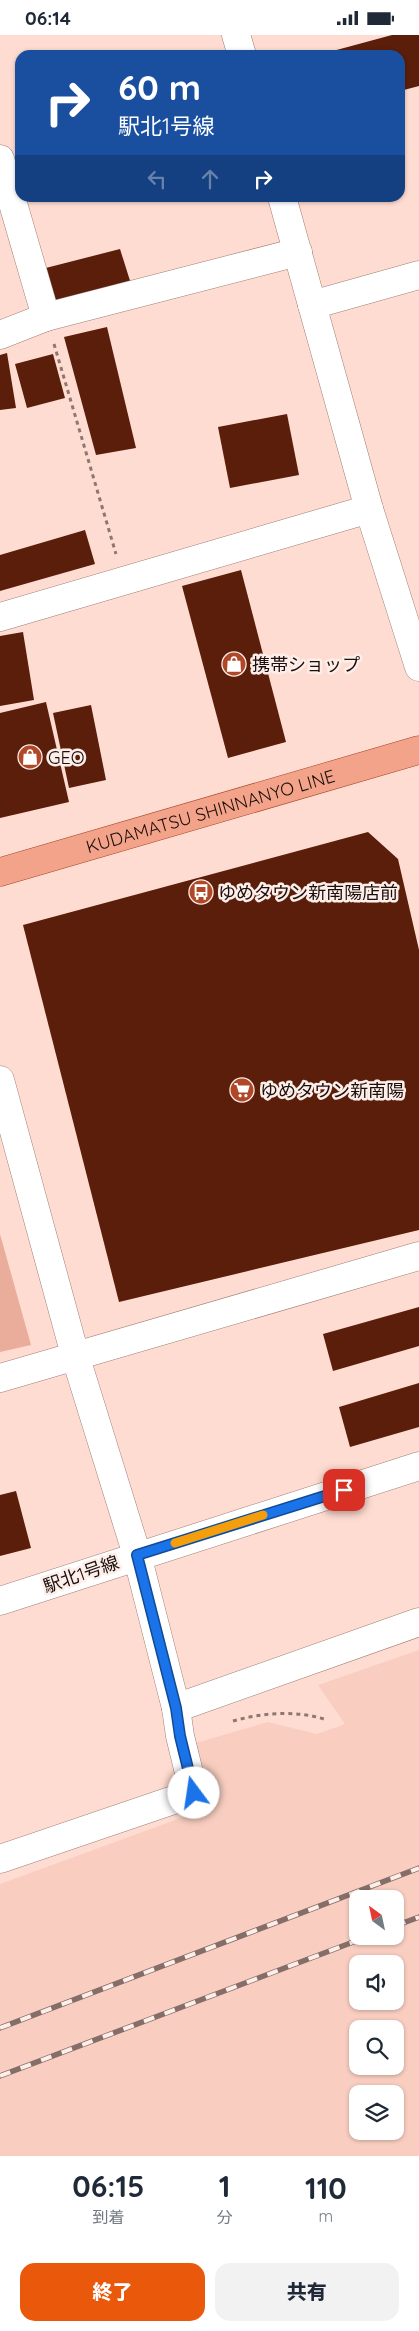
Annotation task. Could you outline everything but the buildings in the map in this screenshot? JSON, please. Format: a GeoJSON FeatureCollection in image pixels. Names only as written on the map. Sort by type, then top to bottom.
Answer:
{"type":"FeatureCollection","features":[{"type":"Feature","properties":{"kind":"main road","name":"KUDAMATSU SHINNANYO LINE"},"geometry":{"type":"LineString","coordinates":[[0,872],[419,750]]}},
{"type":"Feature","properties":{"kind":"street"},"geometry":{"type":"LineString","coordinates":[[236,35],[240,50]]}},
{"type":"Feature","properties":{"kind":"street"},"geometry":{"type":"LineString","coordinates":[[0,159],[46,317]]}},
{"type":"Feature","properties":{"kind":"street"},"geometry":{"type":"LineString","coordinates":[[283,202],[369,509],[419,667]]}},
{"type":"Feature","properties":{"kind":"street"},"geometry":{"type":"LineString","coordinates":[[0,335],[46,317],[298,252]]}},
{"type":"Feature","properties":{"kind":"street"},"geometry":{"type":"LineString","coordinates":[[312,305],[419,275]]}},
{"type":"Feature","properties":{"kind":"street"},"geometry":{"type":"LineString","coordinates":[[0,617],[369,509]]}},
{"type":"Feature","properties":{"kind":"street"},"geometry":{"type":"LineString","coordinates":[[0,1080],[10,1155],[137,1555],[176,1708],[180,1736],[194,1793],[0,1859]]}},
{"type":"Feature","properties":{"kind":"street"},"geometry":{"type":"LineString","coordinates":[[0,1378],[419,1256]]}},
{"type":"Feature","properties":{"kind":"street","name":"駅北1号線"},"geometry":{"type":"LineString","coordinates":[[0,1601],[137,1555],[419,1466]]}},
{"type":"Feature","properties":{"kind":"street"},"geometry":{"type":"LineString","coordinates":[[176,1708],[419,1621]]}},
{"type":"Feature","properties":{"kind":"path"},"geometry":{"type":"LineString","coordinates":[[46,317],[123,580]]}},
{"type":"Feature","properties":{"kind":"path"},"geometry":{"type":"LineString","coordinates":[[226,1723],[254,1715],[286,1713],[324,1719]]}},
{"type":"Feature","properties":{"kind":"shaded area"},"geometry":{"type":"Polygon","coordinates":[[[0,1234],[31,1345],[0,1352],[0,1234]]]}},
{"type":"Feature","properties":{"kind":"shaded area"},"geometry":{"type":"Polygon","coordinates":[[[419,1650],[419,2156],[0,2156],[0,1884],[208,1808],[189,1745],[268,1722],[317,1734],[345,1724],[318,1685],[419,1650]]]}},
{"type":"Feature","properties":{"kind":"railway"},"geometry":{"type":"LineString","coordinates":[[0,2028],[419,1868]]}},
{"type":"Feature","properties":{"kind":"railway"},"geometry":{"type":"LineString","coordinates":[[404,1923],[419,1917]]}},
{"type":"Feature","properties":{"kind":"railway"},"geometry":{"type":"LineString","coordinates":[[0,2076],[349,1944]]}},
{"type":"Feature","properties":{"kind":"slow traffic"},"geometry":{"type":"LineString","coordinates":[[175,1543],[263,1515]]}},
{"type":"Feature","properties":{"kind":"place","name":"携帯ショップ"},"geometry":{"type":"Point","coordinates":[234,664]}},
{"type":"Feature","properties":{"kind":"place","name":"GEO"},"geometry":{"type":"Point","coordinates":[30,757]}},
{"type":"Feature","properties":{"kind":"place","name":"ゆめタウン新南陽店前"},"geometry":{"type":"Point","coordinates":[201,892]}},
{"type":"Feature","properties":{"kind":"place","name":"ゆめタウン新南陽"},"geometry":{"type":"Point","coordinates":[242,1090]}},
{"type":"Feature","properties":{"kind":"route"},"geometry":{"type":"LineString","coordinates":[[194,1793],[180,1736],[176,1708],[137,1555],[344,1490]]}}]}
